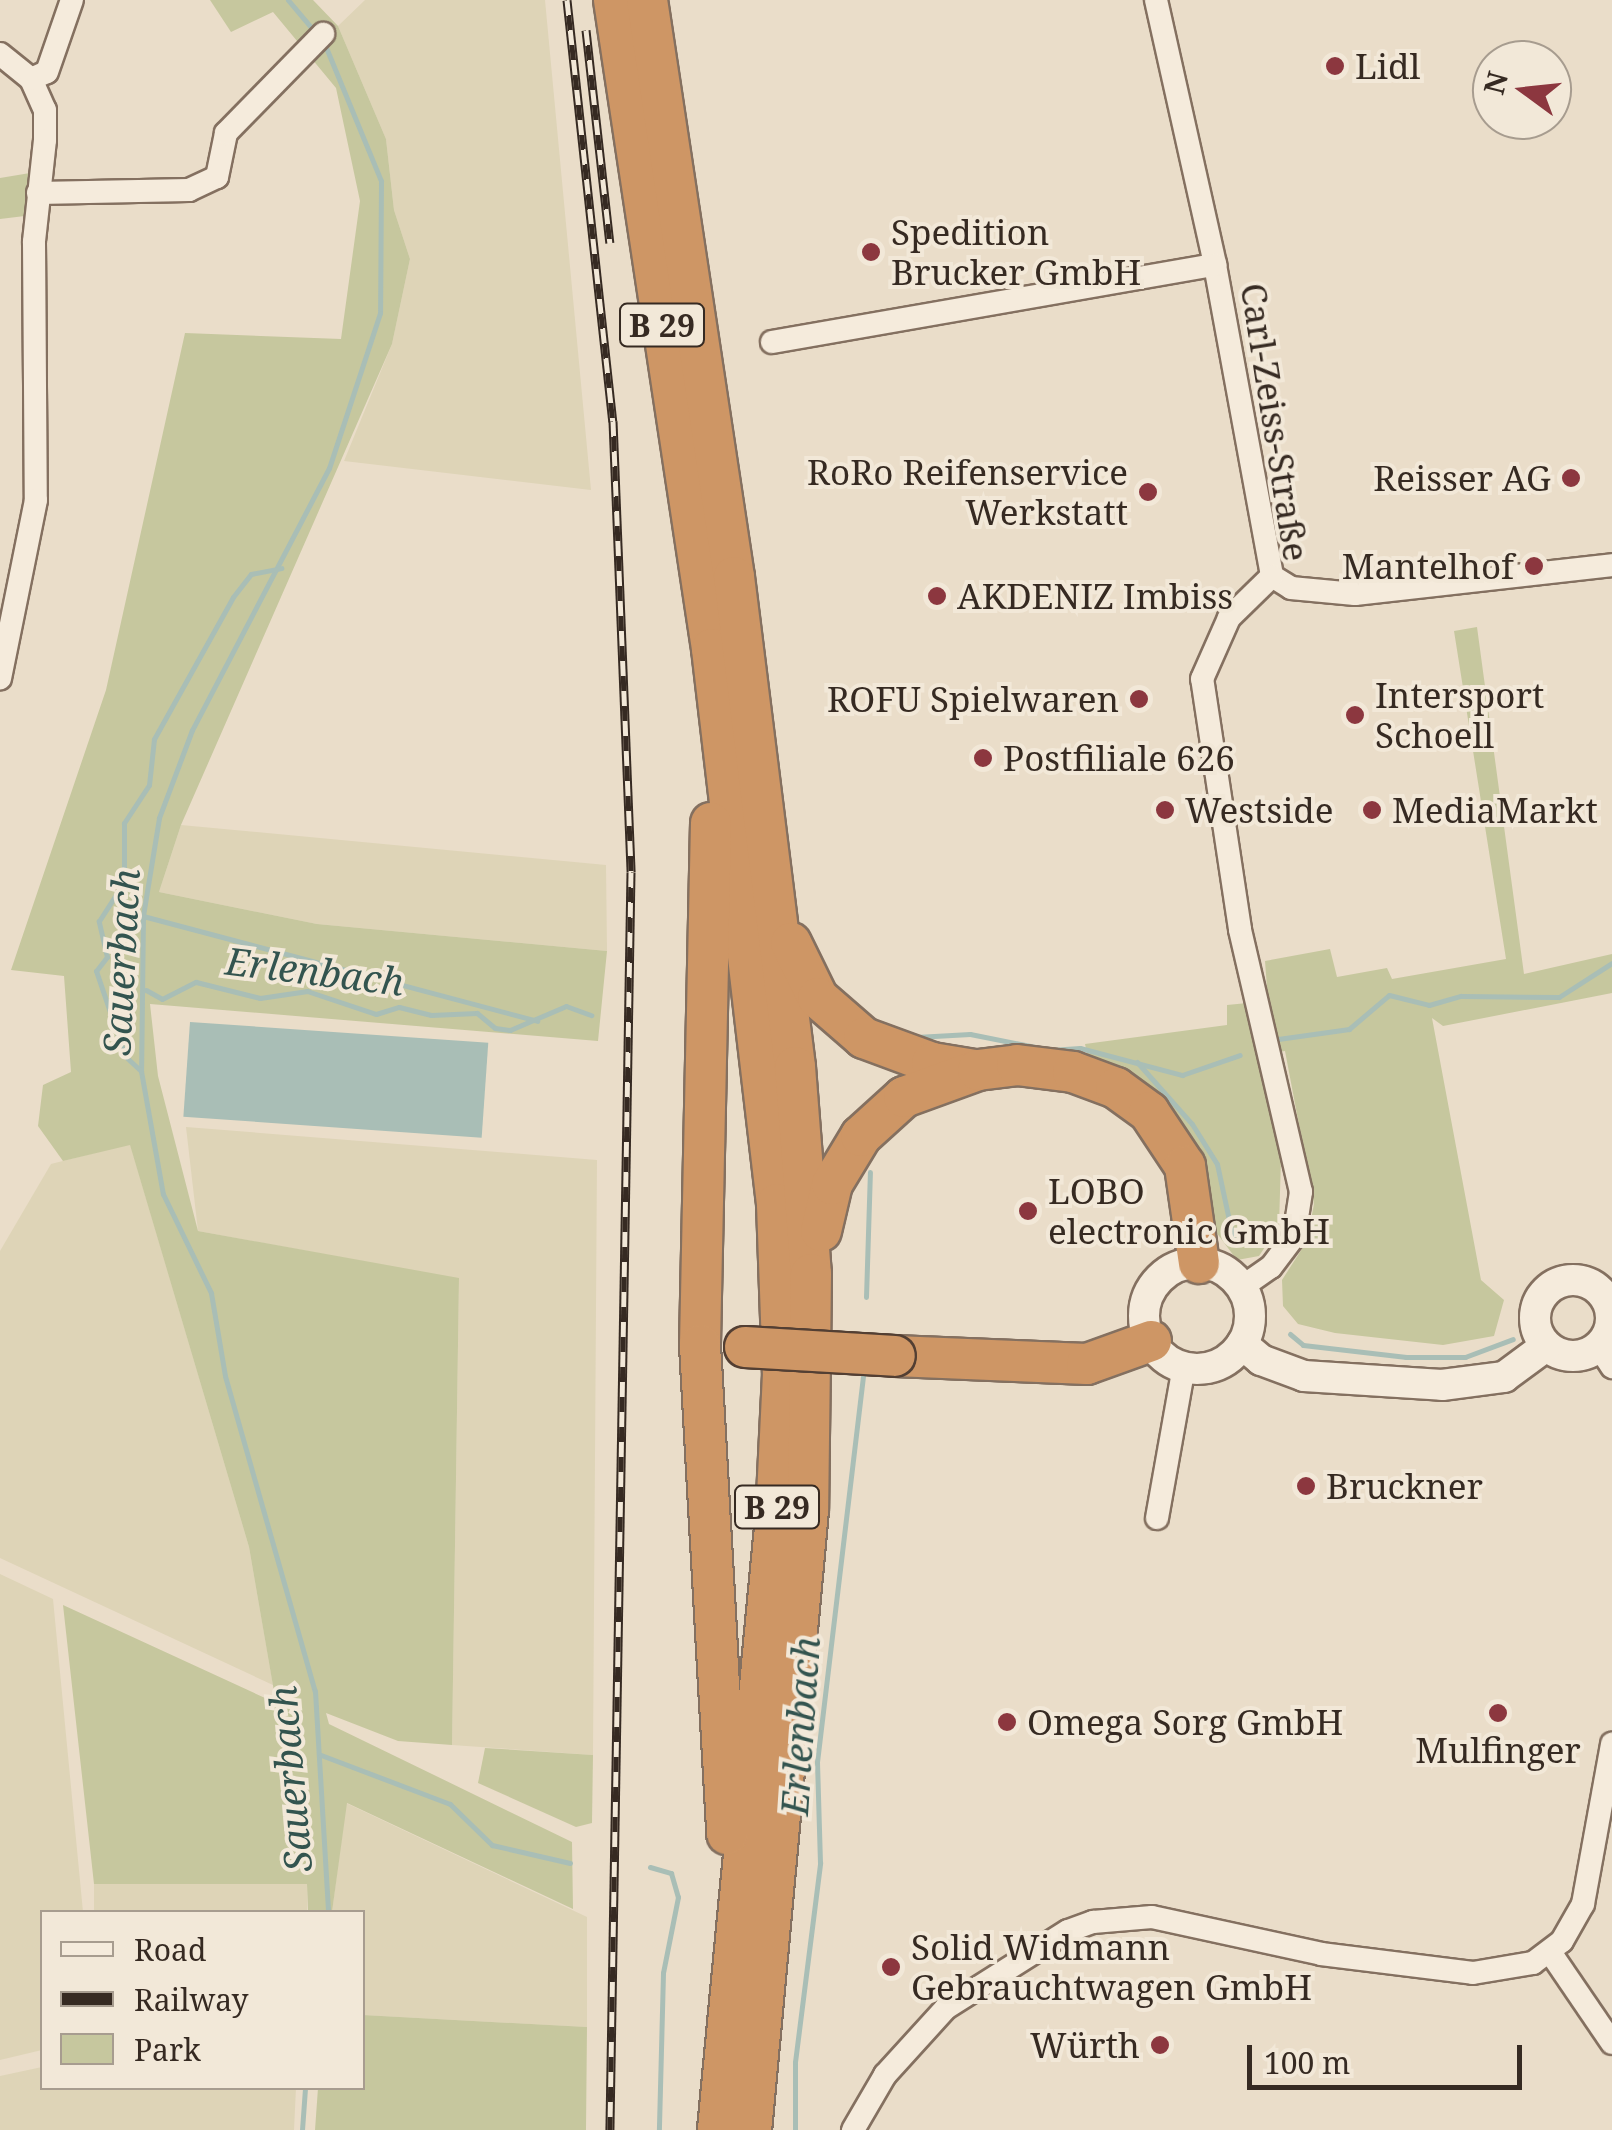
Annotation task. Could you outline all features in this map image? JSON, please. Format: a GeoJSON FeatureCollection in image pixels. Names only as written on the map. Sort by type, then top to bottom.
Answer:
{"type":"FeatureCollection","features":[{"type":"Feature","properties":{"kind":"highway","name":"B 29"},"geometry":{"type":"LineString","coordinates":[[614,0],[712,649],[777,1204],[783,1374],[759,1714],[718,2130]]}},
{"type":"Feature","properties":{"kind":"highway","name":"B 29"},"geometry":{"type":"LineString","coordinates":[[647,0],[734,577],[795,1067],[811,1274],[808,1510],[751,2130]]}},
{"type":"Feature","properties":{"kind":"highway"},"geometry":{"type":"LineString","coordinates":[[712,649],[700,1345],[733,1948]]}},
{"type":"Feature","properties":{"kind":"highway"},"geometry":{"type":"LineString","coordinates":[[770,868],[795,955],[818,998],[845,1024],[891,1051],[978,1070]]}},
{"type":"Feature","properties":{"kind":"highway"},"geometry":{"type":"LineString","coordinates":[[811,1274],[832,1184],[861,1136],[904,1097],[978,1070],[1017,1065],[1073,1072],[1116,1088],[1149,1112],[1186,1166],[1200,1263]]}},
{"type":"Feature","properties":{"kind":"highway"},"geometry":{"type":"LineString","coordinates":[[700,1345],[1087,1364],[1150,1341]]}},
{"type":"Feature","properties":{"kind":"street"},"geometry":{"type":"LineString","coordinates":[[30,79],[47,72],[72,0]]}},
{"type":"Feature","properties":{"kind":"street","name":"Carl-Zeiss-Straße"},"geometry":{"type":"LineString","coordinates":[[1156,0],[1215,266],[1272,576],[1229,618],[1202,679],[1240,929],[1301,1192],[1294,1237],[1271,1267],[1242,1287]]}},
{"type":"Feature","properties":{"kind":"street"},"geometry":{"type":"LineString","coordinates":[[38,193],[189,190],[217,177],[226,133],[317,39]]}},
{"type":"Feature","properties":{"kind":"street"},"geometry":{"type":"LineString","coordinates":[[0,54],[30,79],[44,110],[38,193],[36,500],[0,678]]}},
{"type":"Feature","properties":{"kind":"street"},"geometry":{"type":"LineString","coordinates":[[772,342],[1215,266]]}},
{"type":"Feature","properties":{"kind":"street"},"geometry":{"type":"LineString","coordinates":[[1272,576],[1291,588],[1356,594],[1612,565]]}},
{"type":"Feature","properties":{"kind":"street"},"geometry":{"type":"LineString","coordinates":[[1200,1263],[1216,1266],[1242,1287],[1250,1315],[1242,1344],[1217,1365],[1184,1367],[1150,1341],[1145,1324],[1150,1291],[1172,1269],[1200,1263]]}},
{"type":"Feature","properties":{"kind":"street"},"geometry":{"type":"LineString","coordinates":[[1605,1276],[1612,1318],[1605,1357],[1566,1356],[1546,1346],[1535,1322],[1541,1297],[1575,1280],[1605,1276]]}},
{"type":"Feature","properties":{"kind":"street"},"geometry":{"type":"LineString","coordinates":[[1242,1344],[1261,1360],[1304,1376],[1442,1385],[1504,1376],[1546,1346]]}},
{"type":"Feature","properties":{"kind":"street"},"geometry":{"type":"LineString","coordinates":[[1158,1518],[1184,1367]]}},
{"type":"Feature","properties":{"kind":"street"},"geometry":{"type":"LineString","coordinates":[[852,2130],[885,2075],[946,2008],[1068,1931],[1125,1917],[1473,1973],[1516,1969],[1550,1952],[1574,1923],[1592,1877],[1612,1744]]}},
{"type":"Feature","properties":{"kind":"street"},"geometry":{"type":"LineString","coordinates":[[1550,1952],[1612,2043]]}},
{"type":"Feature","properties":{"kind":"shaded area"},"geometry":{"type":"Polygon","coordinates":[[[365,0],[545,0],[591,490],[344,461],[392,344],[410,259],[394,210],[386,139],[338,26],[365,0]]]}},
{"type":"Feature","properties":{"kind":"shaded area"},"geometry":{"type":"Polygon","coordinates":[[[181,825],[606,865],[607,951],[317,924],[159,892],[181,825]]]}},
{"type":"Feature","properties":{"kind":"shaded area"},"geometry":{"type":"Polygon","coordinates":[[[190,1022],[488,1043],[482,1138],[183,1117],[190,1022]]]}},
{"type":"Feature","properties":{"kind":"shaded area"},"geometry":{"type":"Polygon","coordinates":[[[186,1127],[597,1160],[593,1755],[452,1745],[459,1279],[198,1231],[186,1127]]]}},
{"type":"Feature","properties":{"kind":"shaded area"},"geometry":{"type":"Polygon","coordinates":[[[130,1144],[249,1547],[273,1685],[0,1558],[0,1251],[51,1164],[130,1144]]]}},
{"type":"Feature","properties":{"kind":"shaded area"},"geometry":{"type":"Polygon","coordinates":[[[0,1574],[53,1599],[83,1910],[40,1910],[40,2050],[0,2060],[0,1574]]]}},
{"type":"Feature","properties":{"kind":"shaded area"},"geometry":{"type":"Polygon","coordinates":[[[346,1803],[587,1917],[587,2027],[365,2015],[365,1910],[332,1910],[346,1803]]]}},
{"type":"Feature","properties":{"kind":"shaded area"},"geometry":{"type":"Polygon","coordinates":[[[94,1884],[307,1884],[307,1910],[94,1910],[94,1884]]]}},
{"type":"Feature","properties":{"kind":"shaded area"},"geometry":{"type":"Polygon","coordinates":[[[40,2067],[40,2090],[296,2090],[294,2130],[0,2130],[0,2076],[40,2067]]]}},
{"type":"Feature","properties":{"kind":"green space"},"geometry":{"type":"Polygon","coordinates":[[[210,0],[313,0],[338,26],[386,139],[394,210],[410,259],[392,344],[181,825],[159,892],[317,924],[607,951],[598,1041],[150,1004],[158,1076],[198,1231],[459,1278],[452,1745],[398,1741],[326,1713],[329,1724],[572,1842],[573,1909],[347,1803],[332,1910],[308,1910],[307,1884],[94,1884],[63,1605],[276,1703],[249,1547],[130,1145],[63,1161],[38,1126],[43,1085],[71,1072],[64,976],[11,970],[106,690],[185,333],[341,339],[360,201],[336,88],[273,12],[231,32],[210,0]]]}},
{"type":"Feature","properties":{"kind":"green space"},"geometry":{"type":"Polygon","coordinates":[[[36,172],[33,215],[0,219],[0,178],[36,172]]]}},
{"type":"Feature","properties":{"kind":"green space"},"geometry":{"type":"Polygon","coordinates":[[[1477,627],[1524,974],[1612,954],[1612,993],[1443,1026],[1432,1018],[1481,1280],[1504,1300],[1494,1336],[1443,1345],[1335,1333],[1298,1324],[1283,1306],[1282,1280],[1307,1241],[1314,1204],[1285,1051],[1259,1055],[1281,1159],[1279,1226],[1259,1256],[1237,1260],[1089,1063],[1085,1044],[1227,1025],[1227,1005],[1268,1001],[1265,961],[1330,949],[1337,977],[1387,968],[1392,979],[1506,959],[1454,631],[1477,627]]]}},
{"type":"Feature","properties":{"kind":"green space"},"geometry":{"type":"Polygon","coordinates":[[[485,1748],[593,1755],[592,1823],[576,1827],[478,1783],[485,1748]]]}},
{"type":"Feature","properties":{"kind":"green space"},"geometry":{"type":"Polygon","coordinates":[[[365,2015],[587,2027],[586,2130],[315,2130],[318,2090],[365,2090],[365,2015]]]}},
{"type":"Feature","properties":{"kind":"waterway","name":"Sauerbach"},"geometry":{"type":"LineString","coordinates":[[288,0],[315,32]]}},
{"type":"Feature","properties":{"kind":"waterway","name":"Sauerbach"},"geometry":{"type":"LineString","coordinates":[[325,45],[381,181],[380,313],[329,468],[192,730],[159,818],[143,916],[141,1071],[163,1194],[211,1293],[225,1376],[315,1691],[328,1910]]}},
{"type":"Feature","properties":{"kind":"waterway"},"geometry":{"type":"LineString","coordinates":[[141,1071],[125,1056],[96,971],[107,957],[99,921],[124,882],[124,823],[149,785],[154,739],[233,597],[251,574],[281,568]]}},
{"type":"Feature","properties":{"kind":"waterway"},"geometry":{"type":"LineString","coordinates":[[143,916],[537,1021]]}},
{"type":"Feature","properties":{"kind":"waterway"},"geometry":{"type":"LineString","coordinates":[[1271,1040],[1349,1029],[1389,995],[1429,1005],[1461,996],[1559,997],[1612,963]]}},
{"type":"Feature","properties":{"kind":"waterway","name":"Erlenbach"},"geometry":{"type":"LineString","coordinates":[[146,990],[162,999],[196,982],[260,998],[307,991],[376,1014],[399,1007],[431,1015],[477,1013],[495,1028],[510,1030],[566,1006],[591,1015]]}},
{"type":"Feature","properties":{"kind":"waterway"},"geometry":{"type":"LineString","coordinates":[[916,1037],[970,1034],[1050,1050],[1080,1048],[1182,1075],[1240,1055]]}},
{"type":"Feature","properties":{"kind":"waterway"},"geometry":{"type":"LineString","coordinates":[[1137,1062],[1192,1124],[1217,1164],[1234,1243]]}},
{"type":"Feature","properties":{"kind":"waterway","name":"Erlenbach"},"geometry":{"type":"LineString","coordinates":[[866,1297],[870,1172]]}},
{"type":"Feature","properties":{"kind":"waterway"},"geometry":{"type":"LineString","coordinates":[[1290,1334],[1303,1345],[1406,1357],[1465,1357],[1513,1339]]}},
{"type":"Feature","properties":{"kind":"waterway","name":"Erlenbach"},"geometry":{"type":"LineString","coordinates":[[795,2130],[795,2062],[820,1863],[817,1762],[864,1368]]}},
{"type":"Feature","properties":{"kind":"waterway"},"geometry":{"type":"LineString","coordinates":[[321,1755],[450,1804],[492,1845],[570,1863]]}},
{"type":"Feature","properties":{"kind":"waterway"},"geometry":{"type":"LineString","coordinates":[[650,1867],[671,1873],[678,1897],[663,1973],[659,2130]]}},
{"type":"Feature","properties":{"kind":"waterway","name":"Sauerbach"},"geometry":{"type":"LineString","coordinates":[[302,2130],[305,2090]]}},
{"type":"Feature","properties":{"kind":"railway"},"geometry":{"type":"LineString","coordinates":[[567,0],[613,421],[631,872],[610,2130]]}},
{"type":"Feature","properties":{"kind":"railway"},"geometry":{"type":"LineString","coordinates":[[586,30],[610,243]]}},
{"type":"Feature","properties":{"kind":"place","name":"Lidl"},"geometry":{"type":"Point","coordinates":[1335,66]}},
{"type":"Feature","properties":{"kind":"place","name":"Spedition Brucker GmbH"},"geometry":{"type":"Point","coordinates":[871,252]}},
{"type":"Feature","properties":{"kind":"place","name":"Reisser AG"},"geometry":{"type":"Point","coordinates":[1571,478]}},
{"type":"Feature","properties":{"kind":"place","name":"RoRo Reifenservice Werkstatt"},"geometry":{"type":"Point","coordinates":[1148,492]}},
{"type":"Feature","properties":{"kind":"place","name":"Mantelhof"},"geometry":{"type":"Point","coordinates":[1534,566]}},
{"type":"Feature","properties":{"kind":"place","name":"AKDENIZ Imbiss"},"geometry":{"type":"Point","coordinates":[937,596]}},
{"type":"Feature","properties":{"kind":"place","name":"ROFU Spielwaren"},"geometry":{"type":"Point","coordinates":[1139,699]}},
{"type":"Feature","properties":{"kind":"place","name":"Intersport Schoell"},"geometry":{"type":"Point","coordinates":[1355,715]}},
{"type":"Feature","properties":{"kind":"place","name":"Postfiliale 626"},"geometry":{"type":"Point","coordinates":[983,758]}},
{"type":"Feature","properties":{"kind":"place","name":"Westside"},"geometry":{"type":"Point","coordinates":[1165,810]}},
{"type":"Feature","properties":{"kind":"place","name":"MediaMarkt"},"geometry":{"type":"Point","coordinates":[1372,810]}},
{"type":"Feature","properties":{"kind":"place","name":"LOBO electronic GmbH"},"geometry":{"type":"Point","coordinates":[1028,1211]}},
{"type":"Feature","properties":{"kind":"place","name":"Bruckner"},"geometry":{"type":"Point","coordinates":[1306,1486]}},
{"type":"Feature","properties":{"kind":"place","name":"Mulfinger"},"geometry":{"type":"Point","coordinates":[1498,1713]}},
{"type":"Feature","properties":{"kind":"place","name":"Omega Sorg GmbH"},"geometry":{"type":"Point","coordinates":[1007,1722]}},
{"type":"Feature","properties":{"kind":"place","name":"Solid Widmann Gebrauchtwagen GmbH"},"geometry":{"type":"Point","coordinates":[891,1967]}},
{"type":"Feature","properties":{"kind":"place","name":"Würth"},"geometry":{"type":"Point","coordinates":[1160,2045]}}]}
